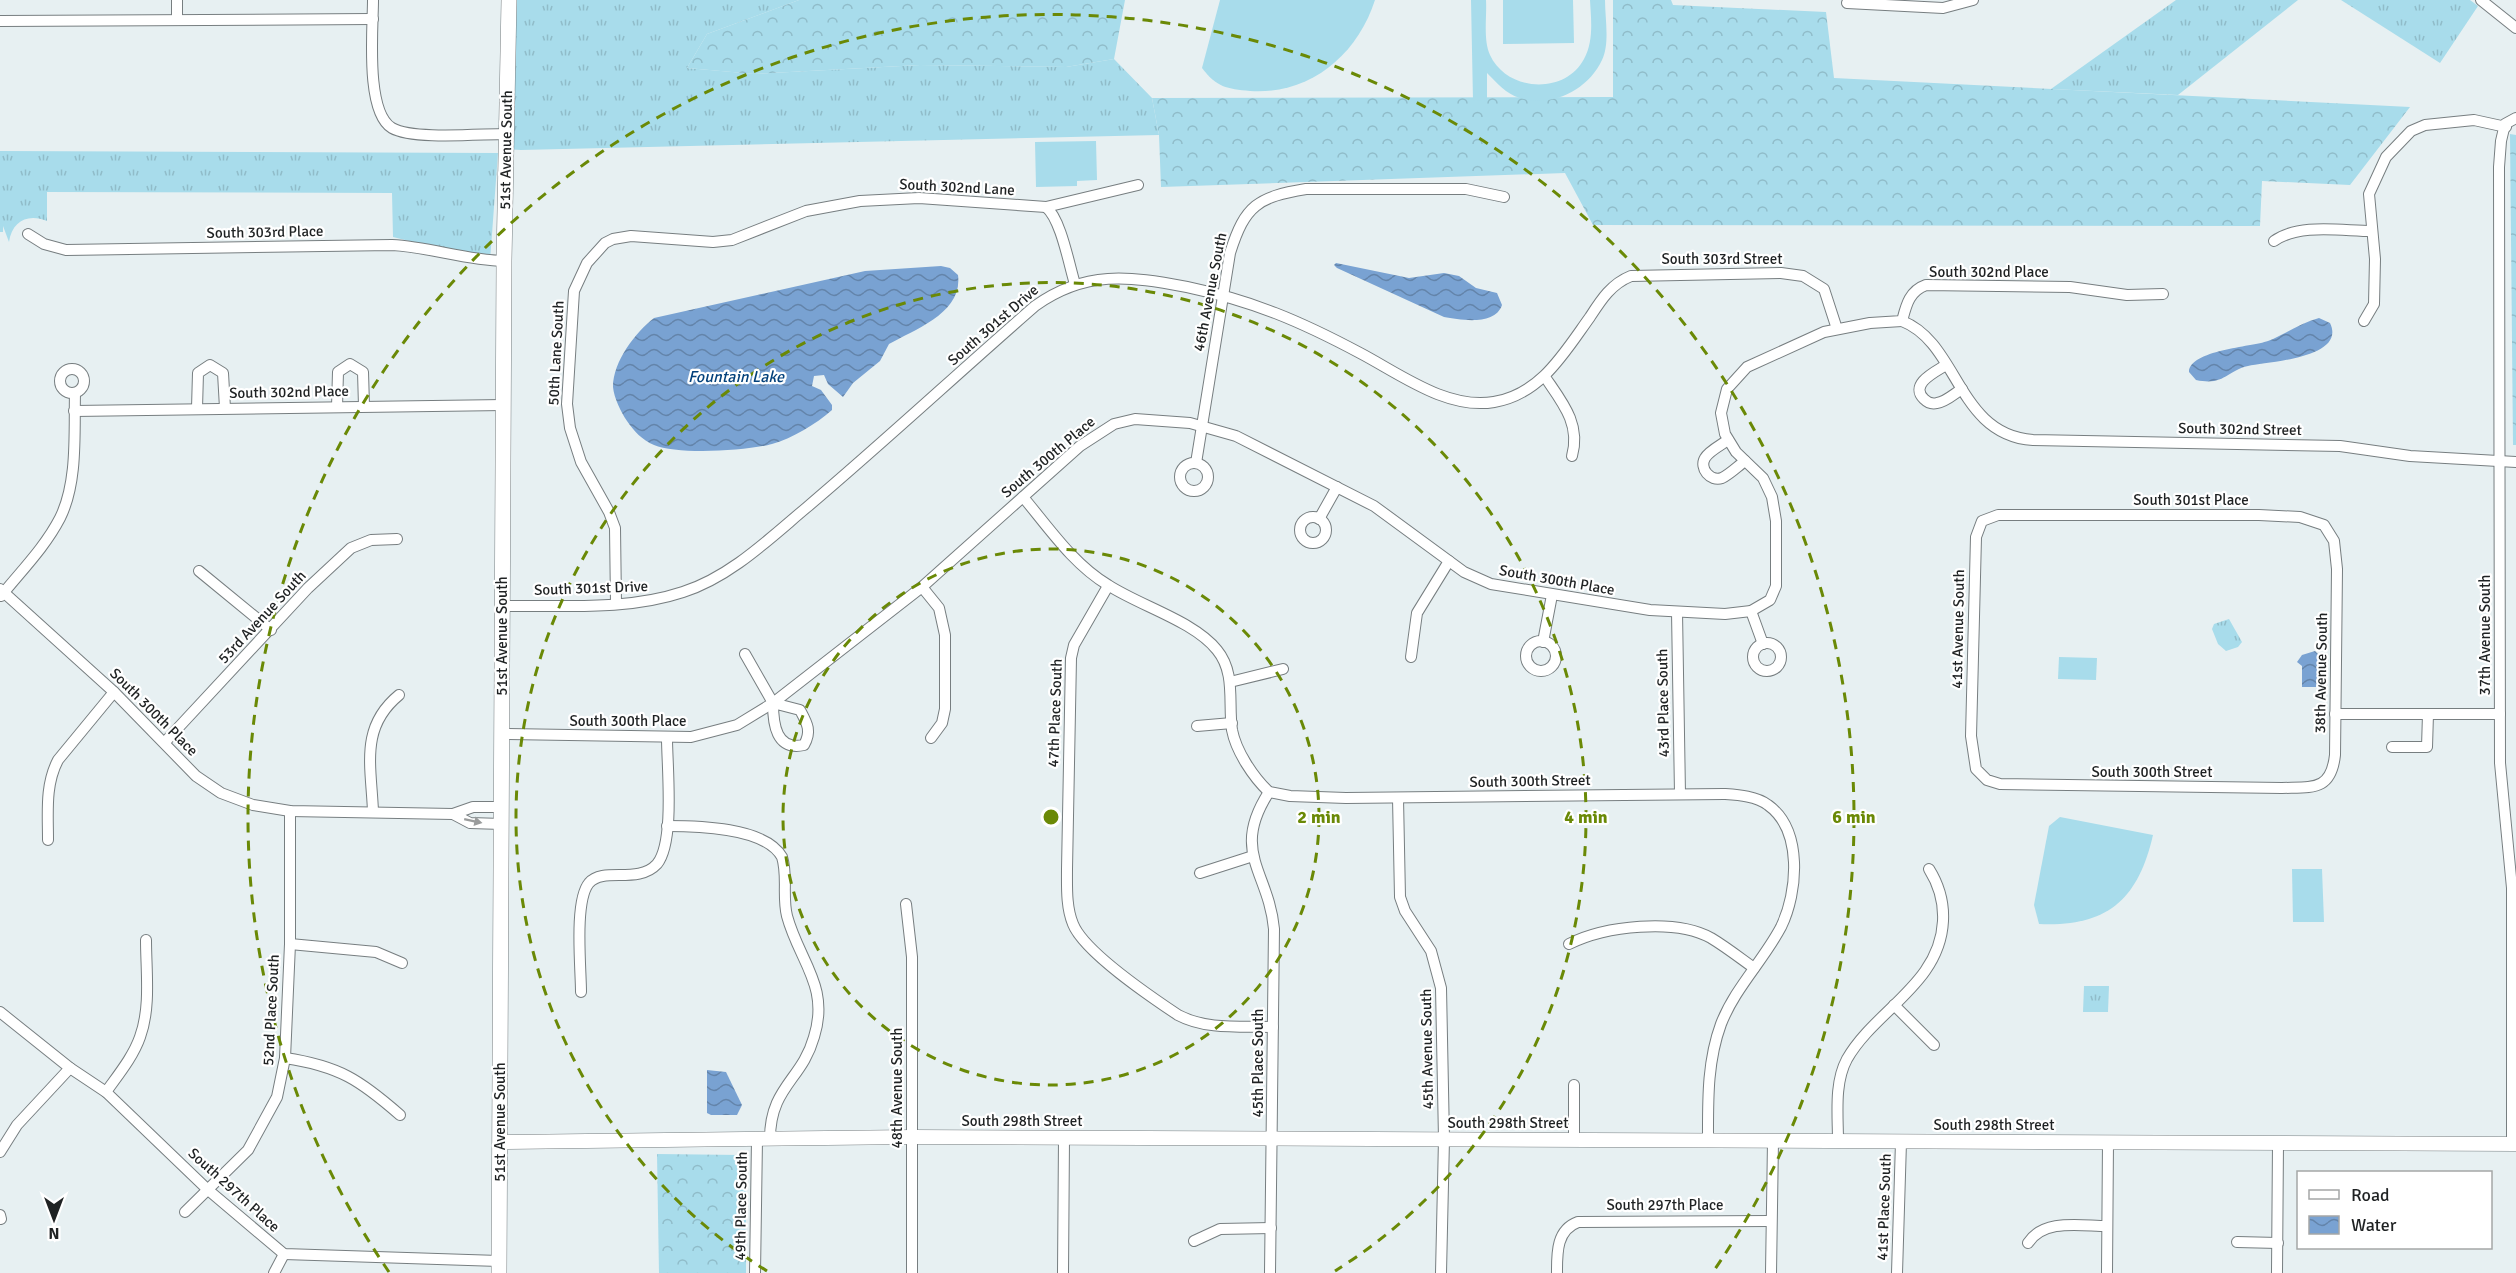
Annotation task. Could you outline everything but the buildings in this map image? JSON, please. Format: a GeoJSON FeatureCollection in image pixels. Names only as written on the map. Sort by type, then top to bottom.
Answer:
{"type":"FeatureCollection","features":[{"type":"Feature","properties":{"kind":"main road","name":"51st Avenue South"},"geometry":{"type":"LineString","coordinates":[[499,1267],[504,261],[509,0]]}},
{"type":"Feature","properties":{"kind":"street"},"geometry":{"type":"LineString","coordinates":[[177,0],[177,20]]}},
{"type":"Feature","properties":{"kind":"street"},"geometry":{"type":"LineString","coordinates":[[374,0],[375,99],[385,123],[406,133],[506,134]]}},
{"type":"Feature","properties":{"kind":"street"},"geometry":{"type":"LineString","coordinates":[[1846,3],[1943,8],[1973,0]]}},
{"type":"Feature","properties":{"kind":"street"},"geometry":{"type":"LineString","coordinates":[[2481,0],[2516,28]]}},
{"type":"Feature","properties":{"kind":"street"},"geometry":{"type":"LineString","coordinates":[[0,21],[373,19]]}},
{"type":"Feature","properties":{"kind":"street"},"geometry":{"type":"LineString","coordinates":[[2364,321],[2374,304],[2375,259],[2369,194],[2386,157],[2411,131],[2425,124],[2451,120],[2482,120],[2506,127],[2505,124],[2516,118]]}},
{"type":"Feature","properties":{"kind":"street","name":"37th Avenue South"},"geometry":{"type":"LineString","coordinates":[[2506,127],[2502,136],[2499,167],[2500,788],[2510,855],[2514,913],[2514,1144]]}},
{"type":"Feature","properties":{"kind":"street","name":"South 302nd Lane"},"geometry":{"type":"LineString","coordinates":[[743,238],[806,211],[860,201],[919,198],[1046,207],[1138,185]]}},
{"type":"Feature","properties":{"kind":"street","name":"46th Avenue South"},"geometry":{"type":"LineString","coordinates":[[1196,463],[1222,295],[1237,230],[1254,205],[1266,198],[1306,189],[1466,189],[1504,197]]}},
{"type":"Feature","properties":{"kind":"street"},"geometry":{"type":"LineString","coordinates":[[1046,207],[1054,218],[1074,284]]}},
{"type":"Feature","properties":{"kind":"street"},"geometry":{"type":"LineString","coordinates":[[2274,241],[2284,233],[2298,231],[2372,231]]}},
{"type":"Feature","properties":{"kind":"street","name":"South 303rd Place"},"geometry":{"type":"LineString","coordinates":[[28,234],[44,244],[66,250],[392,245],[423,248],[467,259],[504,261]]}},
{"type":"Feature","properties":{"kind":"street","name":"50th Lane South"},"geometry":{"type":"LineString","coordinates":[[616,604],[615,528],[609,512],[581,462],[568,412],[571,311],[578,279],[599,249],[613,238],[621,236],[713,242],[743,238]]}},
{"type":"Feature","properties":{"kind":"street","name":"South 303rd Street"},"geometry":{"type":"LineString","coordinates":[[1545,377],[1610,289],[1631,276],[1781,273],[1803,276],[1824,289],[1837,328]]}},
{"type":"Feature","properties":{"kind":"street","name":"South 301st Drive"},"geometry":{"type":"LineString","coordinates":[[503,606],[616,604],[666,598],[700,586],[719,576],[758,548],[857,465],[1035,306],[1054,292],[1074,284],[1124,277],[1222,295],[1296,320],[1427,389],[1457,400],[1482,403],[1503,400],[1528,390],[1545,377]]}},
{"type":"Feature","properties":{"kind":"street","name":"South 302nd Place"},"geometry":{"type":"LineString","coordinates":[[1902,321],[1906,305],[1913,293],[1926,285],[2070,287],[2127,295],[2163,294]]}},
{"type":"Feature","properties":{"kind":"street"},"geometry":{"type":"LineString","coordinates":[[1763,644],[1751,612],[1764,606],[1774,593],[1777,579],[1777,535],[1769,488],[1763,478],[1728,440],[1722,423],[1722,404],[1727,388],[1736,377],[1753,364],[1837,328],[1902,321],[1924,336],[1946,365],[1962,388],[1940,403],[1931,404],[1923,398],[1920,389],[1923,380],[1946,365]]}},
{"type":"Feature","properties":{"kind":"street"},"geometry":{"type":"LineString","coordinates":[[337,407],[338,372],[350,364],[363,372],[364,406]]}},
{"type":"Feature","properties":{"kind":"street"},"geometry":{"type":"LineString","coordinates":[[197,408],[198,373],[210,365],[223,373],[225,408]]}},
{"type":"Feature","properties":{"kind":"street"},"geometry":{"type":"LineString","coordinates":[[1545,377],[1573,422],[1576,439],[1572,456]]}},
{"type":"Feature","properties":{"kind":"street","name":"South 302nd Street"},"geometry":{"type":"LineString","coordinates":[[1962,388],[1974,406],[1998,432],[2020,439],[2340,446],[2410,456],[2516,462]]}},
{"type":"Feature","properties":{"kind":"street"},"geometry":{"type":"LineString","coordinates":[[1,593],[37,554],[62,515],[72,464],[75,393]]}},
{"type":"Feature","properties":{"kind":"street","name":"South 302nd Place"},"geometry":{"type":"LineString","coordinates":[[74,411],[504,405]]}},
{"type":"Feature","properties":{"kind":"street","name":"South 300th Place"},"geometry":{"type":"LineString","coordinates":[[502,734],[667,738],[691,737],[737,725],[773,703],[922,587],[1080,446],[1114,424],[1147,418],[1202,425],[1236,436],[1396,520],[1464,572],[1491,584],[1552,596],[1677,612],[1725,614],[1751,612]]}},
{"type":"Feature","properties":{"kind":"street"},"geometry":{"type":"LineString","coordinates":[[1728,440],[1706,456],[1704,464],[1706,473],[1713,478],[1722,477],[1745,461]]}},
{"type":"Feature","properties":{"kind":"street"},"geometry":{"type":"LineString","coordinates":[[1319,519],[1337,488]]}},
{"type":"Feature","properties":{"kind":"street"},"geometry":{"type":"LineString","coordinates":[[1023,497],[1083,566],[1108,586],[1209,642],[1221,656],[1230,682],[1232,723],[1238,746],[1269,792]]}},
{"type":"Feature","properties":{"kind":"street","name":"South 301st Place"},"geometry":{"type":"LineString","coordinates":[[2010,516],[2300,517],[2318,522],[2330,532],[2335,547],[2337,569]]}},
{"type":"Feature","properties":{"kind":"street","name":"41st Avenue South"},"geometry":{"type":"LineString","coordinates":[[1976,769],[1971,736],[1976,537],[1978,527],[1984,519],[2010,516]]}},
{"type":"Feature","properties":{"kind":"street","name":"53rd Avenue South"},"geometry":{"type":"LineString","coordinates":[[165,742],[308,588],[351,548],[371,540],[397,539]]}},
{"type":"Feature","properties":{"kind":"street"},"geometry":{"type":"LineString","coordinates":[[1411,657],[1417,613],[1449,561]]}},
{"type":"Feature","properties":{"kind":"street","name":"38th Avenue South"},"geometry":{"type":"LineString","coordinates":[[2330,777],[2335,755],[2337,569]]}},
{"type":"Feature","properties":{"kind":"street"},"geometry":{"type":"LineString","coordinates":[[200,571],[270,630]]}},
{"type":"Feature","properties":{"kind":"street","name":"47th Place South"},"geometry":{"type":"LineString","coordinates":[[1108,586],[1074,645],[1071,658],[1067,869],[1070,915],[1079,936],[1096,953],[1186,1020],[1214,1025],[1273,1027]]}},
{"type":"Feature","properties":{"kind":"street"},"geometry":{"type":"LineString","coordinates":[[922,587],[939,608],[945,635],[945,710],[942,723],[931,738]]}},
{"type":"Feature","properties":{"kind":"street","name":"South 300th Place"},"geometry":{"type":"LineString","coordinates":[[1,593],[114,692],[196,776],[221,793],[253,805],[290,811],[453,814],[473,807],[502,807]]}},
{"type":"Feature","properties":{"kind":"street"},"geometry":{"type":"LineString","coordinates":[[1544,642],[1552,596]]}},
{"type":"Feature","properties":{"kind":"street","name":"43rd Place South"},"geometry":{"type":"LineString","coordinates":[[1677,612],[1680,794]]}},
{"type":"Feature","properties":{"kind":"street"},"geometry":{"type":"LineString","coordinates":[[745,654],[773,703]]}},
{"type":"Feature","properties":{"kind":"street"},"geometry":{"type":"LineString","coordinates":[[1230,682],[1283,669]]}},
{"type":"Feature","properties":{"kind":"street"},"geometry":{"type":"LineString","coordinates":[[48,840],[49,790],[52,772],[58,760],[114,692]]}},
{"type":"Feature","properties":{"kind":"street"},"geometry":{"type":"LineString","coordinates":[[372,811],[373,729],[378,715],[399,695]]}},
{"type":"Feature","properties":{"kind":"street"},"geometry":{"type":"LineString","coordinates":[[2335,714],[2500,714]]}},
{"type":"Feature","properties":{"kind":"street"},"geometry":{"type":"LineString","coordinates":[[2392,747],[2427,747],[2428,714]]}},
{"type":"Feature","properties":{"kind":"street"},"geometry":{"type":"LineString","coordinates":[[1197,726],[1232,723]]}},
{"type":"Feature","properties":{"kind":"street"},"geometry":{"type":"LineString","coordinates":[[580,992],[581,908],[586,887],[599,877],[640,874],[650,870],[659,862],[667,826],[667,738]]}},
{"type":"Feature","properties":{"kind":"street","name":"South 300th Street"},"geometry":{"type":"LineString","coordinates":[[1976,769],[1987,780],[2000,784],[2047,786],[2298,788],[2320,786],[2330,777]]}},
{"type":"Feature","properties":{"kind":"street","name":"South 300th Street"},"geometry":{"type":"LineString","coordinates":[[1269,792],[1290,796],[1398,798],[1724,794],[1757,800],[1767,804],[1782,821],[1792,853],[1792,886],[1782,925],[1754,968]]}},
{"type":"Feature","properties":{"kind":"street","name":"45th Place South"},"geometry":{"type":"LineString","coordinates":[[1269,792],[1254,821],[1251,837],[1253,856],[1273,922],[1273,1139],[1270,1273]]}},
{"type":"Feature","properties":{"kind":"street","name":"45th Avenue South"},"geometry":{"type":"LineString","coordinates":[[1398,798],[1400,897],[1405,911],[1431,951],[1441,988],[1444,1140],[1441,1273]]}},
{"type":"Feature","properties":{"kind":"street","name":"52nd Place South"},"geometry":{"type":"LineString","coordinates":[[185,1212],[248,1149],[277,1097],[285,1058],[290,944],[290,811]]}},
{"type":"Feature","properties":{"kind":"street","name":"South 300th Place"},"geometry":{"type":"LineString","coordinates":[[453,814],[470,823],[502,824]]}},
{"type":"Feature","properties":{"kind":"street","name":"49th Place South"},"geometry":{"type":"LineString","coordinates":[[667,826],[703,826],[730,831],[767,843],[782,857],[787,915],[812,971],[819,1004],[817,1026],[810,1049],[773,1108],[763,1140],[755,1273]]}},
{"type":"Feature","properties":{"kind":"street"},"geometry":{"type":"LineString","coordinates":[[1200,873],[1253,856]]}},
{"type":"Feature","properties":{"kind":"street"},"geometry":{"type":"LineString","coordinates":[[1838,1141],[1839,1089],[1844,1066],[1852,1052],[1926,971],[1940,938],[1942,903],[1939,889],[1929,869]]}},
{"type":"Feature","properties":{"kind":"street","name":"48th Avenue South"},"geometry":{"type":"LineString","coordinates":[[906,904],[912,957],[912,1273]]}},
{"type":"Feature","properties":{"kind":"street"},"geometry":{"type":"LineString","coordinates":[[1569,944],[1588,936],[1615,930],[1677,928],[1711,938],[1754,968],[1734,995],[1714,1046],[1709,1078],[1708,1141]]}},
{"type":"Feature","properties":{"kind":"street"},"geometry":{"type":"LineString","coordinates":[[106,1092],[132,1055],[140,1037],[146,1012],[146,940]]}},
{"type":"Feature","properties":{"kind":"street"},"geometry":{"type":"LineString","coordinates":[[290,944],[376,952],[402,963]]}},
{"type":"Feature","properties":{"kind":"street"},"geometry":{"type":"LineString","coordinates":[[1894,1005],[1934,1045]]}},
{"type":"Feature","properties":{"kind":"street","name":"South 297th Place"},"geometry":{"type":"LineString","coordinates":[[0,1012],[70,1068],[106,1092],[207,1189],[284,1254],[499,1267]]}},
{"type":"Feature","properties":{"kind":"street"},"geometry":{"type":"LineString","coordinates":[[285,1058],[312,1062],[346,1073],[400,1115]]}},
{"type":"Feature","properties":{"kind":"street"},"geometry":{"type":"LineString","coordinates":[[0,1152],[17,1125],[70,1068]]}},
{"type":"Feature","properties":{"kind":"street"},"geometry":{"type":"LineString","coordinates":[[1574,1085],[1574,1140]]}},
{"type":"Feature","properties":{"kind":"street","name":"South 298th Street"},"geometry":{"type":"LineString","coordinates":[[500,1142],[912,1137],[2514,1144]]}},
{"type":"Feature","properties":{"kind":"street"},"geometry":{"type":"LineString","coordinates":[[1063,1273],[1064,1138]]}},
{"type":"Feature","properties":{"kind":"street"},"geometry":{"type":"LineString","coordinates":[[1771,1273],[1773,1141]]}},
{"type":"Feature","properties":{"kind":"street","name":"41st Place South"},"geometry":{"type":"LineString","coordinates":[[1897,1273],[1901,1142]]}},
{"type":"Feature","properties":{"kind":"street"},"geometry":{"type":"LineString","coordinates":[[2107,1273],[2108,1142]]}},
{"type":"Feature","properties":{"kind":"street"},"geometry":{"type":"LineString","coordinates":[[2277,1273],[2278,1143]]}},
{"type":"Feature","properties":{"kind":"street"},"geometry":{"type":"LineString","coordinates":[[0,1215],[1,1219]]}},
{"type":"Feature","properties":{"kind":"street","name":"South 297th Place"},"geometry":{"type":"LineString","coordinates":[[1557,1273],[1558,1246],[1564,1232],[1578,1222],[1598,1220],[1771,1221]]}},
{"type":"Feature","properties":{"kind":"street"},"geometry":{"type":"LineString","coordinates":[[2028,1243],[2034,1233],[2051,1227],[2107,1226]]}},
{"type":"Feature","properties":{"kind":"street"},"geometry":{"type":"LineString","coordinates":[[1194,1241],[1220,1228],[1271,1228]]}},
{"type":"Feature","properties":{"kind":"street"},"geometry":{"type":"LineString","coordinates":[[2237,1242],[2278,1243]]}},
{"type":"Feature","properties":{"kind":"street"},"geometry":{"type":"LineString","coordinates":[[274,1273],[284,1254]]}},
{"type":"Feature","properties":{"kind":"green space"},"geometry":{"type":"Polygon","coordinates":[[[509,0],[799,0],[707,34],[687,68],[755,74],[920,65],[1066,67],[1114,59],[1152,98],[1159,135],[505,149],[509,0]]]}},
{"type":"Feature","properties":{"kind":"green space"},"geometry":{"type":"Polygon","coordinates":[[[799,0],[1125,0],[1114,59],[1066,67],[920,65],[754,74],[687,68],[707,34],[799,0]]]}},
{"type":"Feature","properties":{"kind":"green space"},"geometry":{"type":"Polygon","coordinates":[[[1220,0],[1375,0],[1356,38],[1328,68],[1311,79],[1292,86],[1272,91],[1250,91],[1223,86],[1212,79],[1202,68],[1220,0]]]}},
{"type":"Feature","properties":{"kind":"green space"},"geometry":{"type":"Polygon","coordinates":[[[1471,0],[1486,0],[1488,49],[1498,67],[1509,76],[1522,82],[1536,84],[1564,79],[1575,71],[1584,59],[1589,45],[1590,0],[1605,0],[1606,39],[1602,60],[1596,71],[1578,88],[1568,94],[1544,100],[1520,98],[1510,94],[1487,73],[1487,100],[1473,101],[1471,0]]]}},
{"type":"Feature","properties":{"kind":"green space"},"geometry":{"type":"Polygon","coordinates":[[[1503,0],[1573,0],[1574,43],[1503,44],[1503,0]]]}},
{"type":"Feature","properties":{"kind":"green space"},"geometry":{"type":"Polygon","coordinates":[[[1613,0],[1671,0],[1673,5],[1826,12],[1834,78],[2410,107],[2350,185],[2262,181],[2260,226],[1593,225],[1565,173],[1161,187],[1159,135],[1152,98],[1613,97],[1613,0]]]}},
{"type":"Feature","properties":{"kind":"green space"},"geometry":{"type":"Polygon","coordinates":[[[2176,0],[2298,0],[2178,95],[2051,89],[2176,0]]]}},
{"type":"Feature","properties":{"kind":"green space"},"geometry":{"type":"Polygon","coordinates":[[[2341,0],[2470,0],[2478,6],[2440,63],[2341,0]]]}},
{"type":"Feature","properties":{"kind":"green space"},"geometry":{"type":"Polygon","coordinates":[[[2510,134],[2516,135],[2516,445],[2513,445],[2510,134]]]}},
{"type":"Feature","properties":{"kind":"green space"},"geometry":{"type":"Polygon","coordinates":[[[1096,141],[1097,180],[1077,181],[1077,186],[1036,187],[1035,142],[1096,141]]]}},
{"type":"Feature","properties":{"kind":"green space"},"geometry":{"type":"Polygon","coordinates":[[[0,151],[498,153],[490,261],[393,237],[392,193],[47,192],[47,221],[33,218],[22,221],[17,224],[9,242],[3,226],[3,232],[0,232],[0,151]]]}},
{"type":"Feature","properties":{"kind":"green space"},"geometry":{"type":"Polygon","coordinates":[[[2229,619],[2242,642],[2238,647],[2226,651],[2218,644],[2212,629],[2214,624],[2229,619]]]}},
{"type":"Feature","properties":{"kind":"green space"},"geometry":{"type":"Polygon","coordinates":[[[2059,657],[2097,658],[2096,680],[2058,679],[2059,657]]]}},
{"type":"Feature","properties":{"kind":"green space"},"geometry":{"type":"Polygon","coordinates":[[[2060,817],[2153,835],[2147,858],[2138,877],[2128,893],[2116,905],[2083,921],[2039,924],[2034,905],[2049,826],[2060,817]]]}},
{"type":"Feature","properties":{"kind":"green space"},"geometry":{"type":"Polygon","coordinates":[[[2292,869],[2322,869],[2324,922],[2293,922],[2292,869]]]}},
{"type":"Feature","properties":{"kind":"green space"},"geometry":{"type":"Polygon","coordinates":[[[2084,986],[2109,986],[2108,1012],[2083,1012],[2084,986]]]}},
{"type":"Feature","properties":{"kind":"green space"},"geometry":{"type":"Polygon","coordinates":[[[657,1154],[742,1155],[746,1157],[746,1273],[659,1273],[657,1154]]]}},
{"type":"Feature","properties":{"kind":"water"},"geometry":{"type":"Polygon","coordinates":[[[1336,263],[1409,278],[1444,273],[1459,276],[1476,288],[1497,293],[1502,305],[1498,312],[1485,319],[1468,320],[1444,317],[1337,268],[1334,265],[1336,263]]]}},
{"type":"Feature","properties":{"kind":"water","name":"Fountain Lake"},"geometry":{"type":"Polygon","coordinates":[[[941,266],[950,268],[958,275],[958,288],[953,300],[945,310],[924,326],[889,344],[880,361],[853,383],[843,397],[828,384],[824,375],[814,376],[812,386],[821,390],[832,405],[832,410],[812,425],[788,438],[772,444],[730,450],[695,451],[665,448],[650,443],[639,435],[627,421],[618,405],[613,387],[621,357],[633,339],[654,318],[865,271],[941,266]]]}},
{"type":"Feature","properties":{"kind":"water"},"geometry":{"type":"Polygon","coordinates":[[[2319,318],[2330,323],[2332,335],[2327,344],[2317,351],[2287,360],[2241,368],[2213,381],[2196,380],[2189,372],[2192,365],[2199,359],[2210,354],[2268,341],[2319,318]]]}},
{"type":"Feature","properties":{"kind":"water"},"geometry":{"type":"Polygon","coordinates":[[[2315,651],[2320,656],[2316,687],[2302,687],[2302,666],[2297,662],[2302,655],[2315,651]]]}},
{"type":"Feature","properties":{"kind":"water"},"geometry":{"type":"Polygon","coordinates":[[[707,1070],[726,1072],[742,1105],[737,1115],[707,1113],[707,1070]]]}}]}
